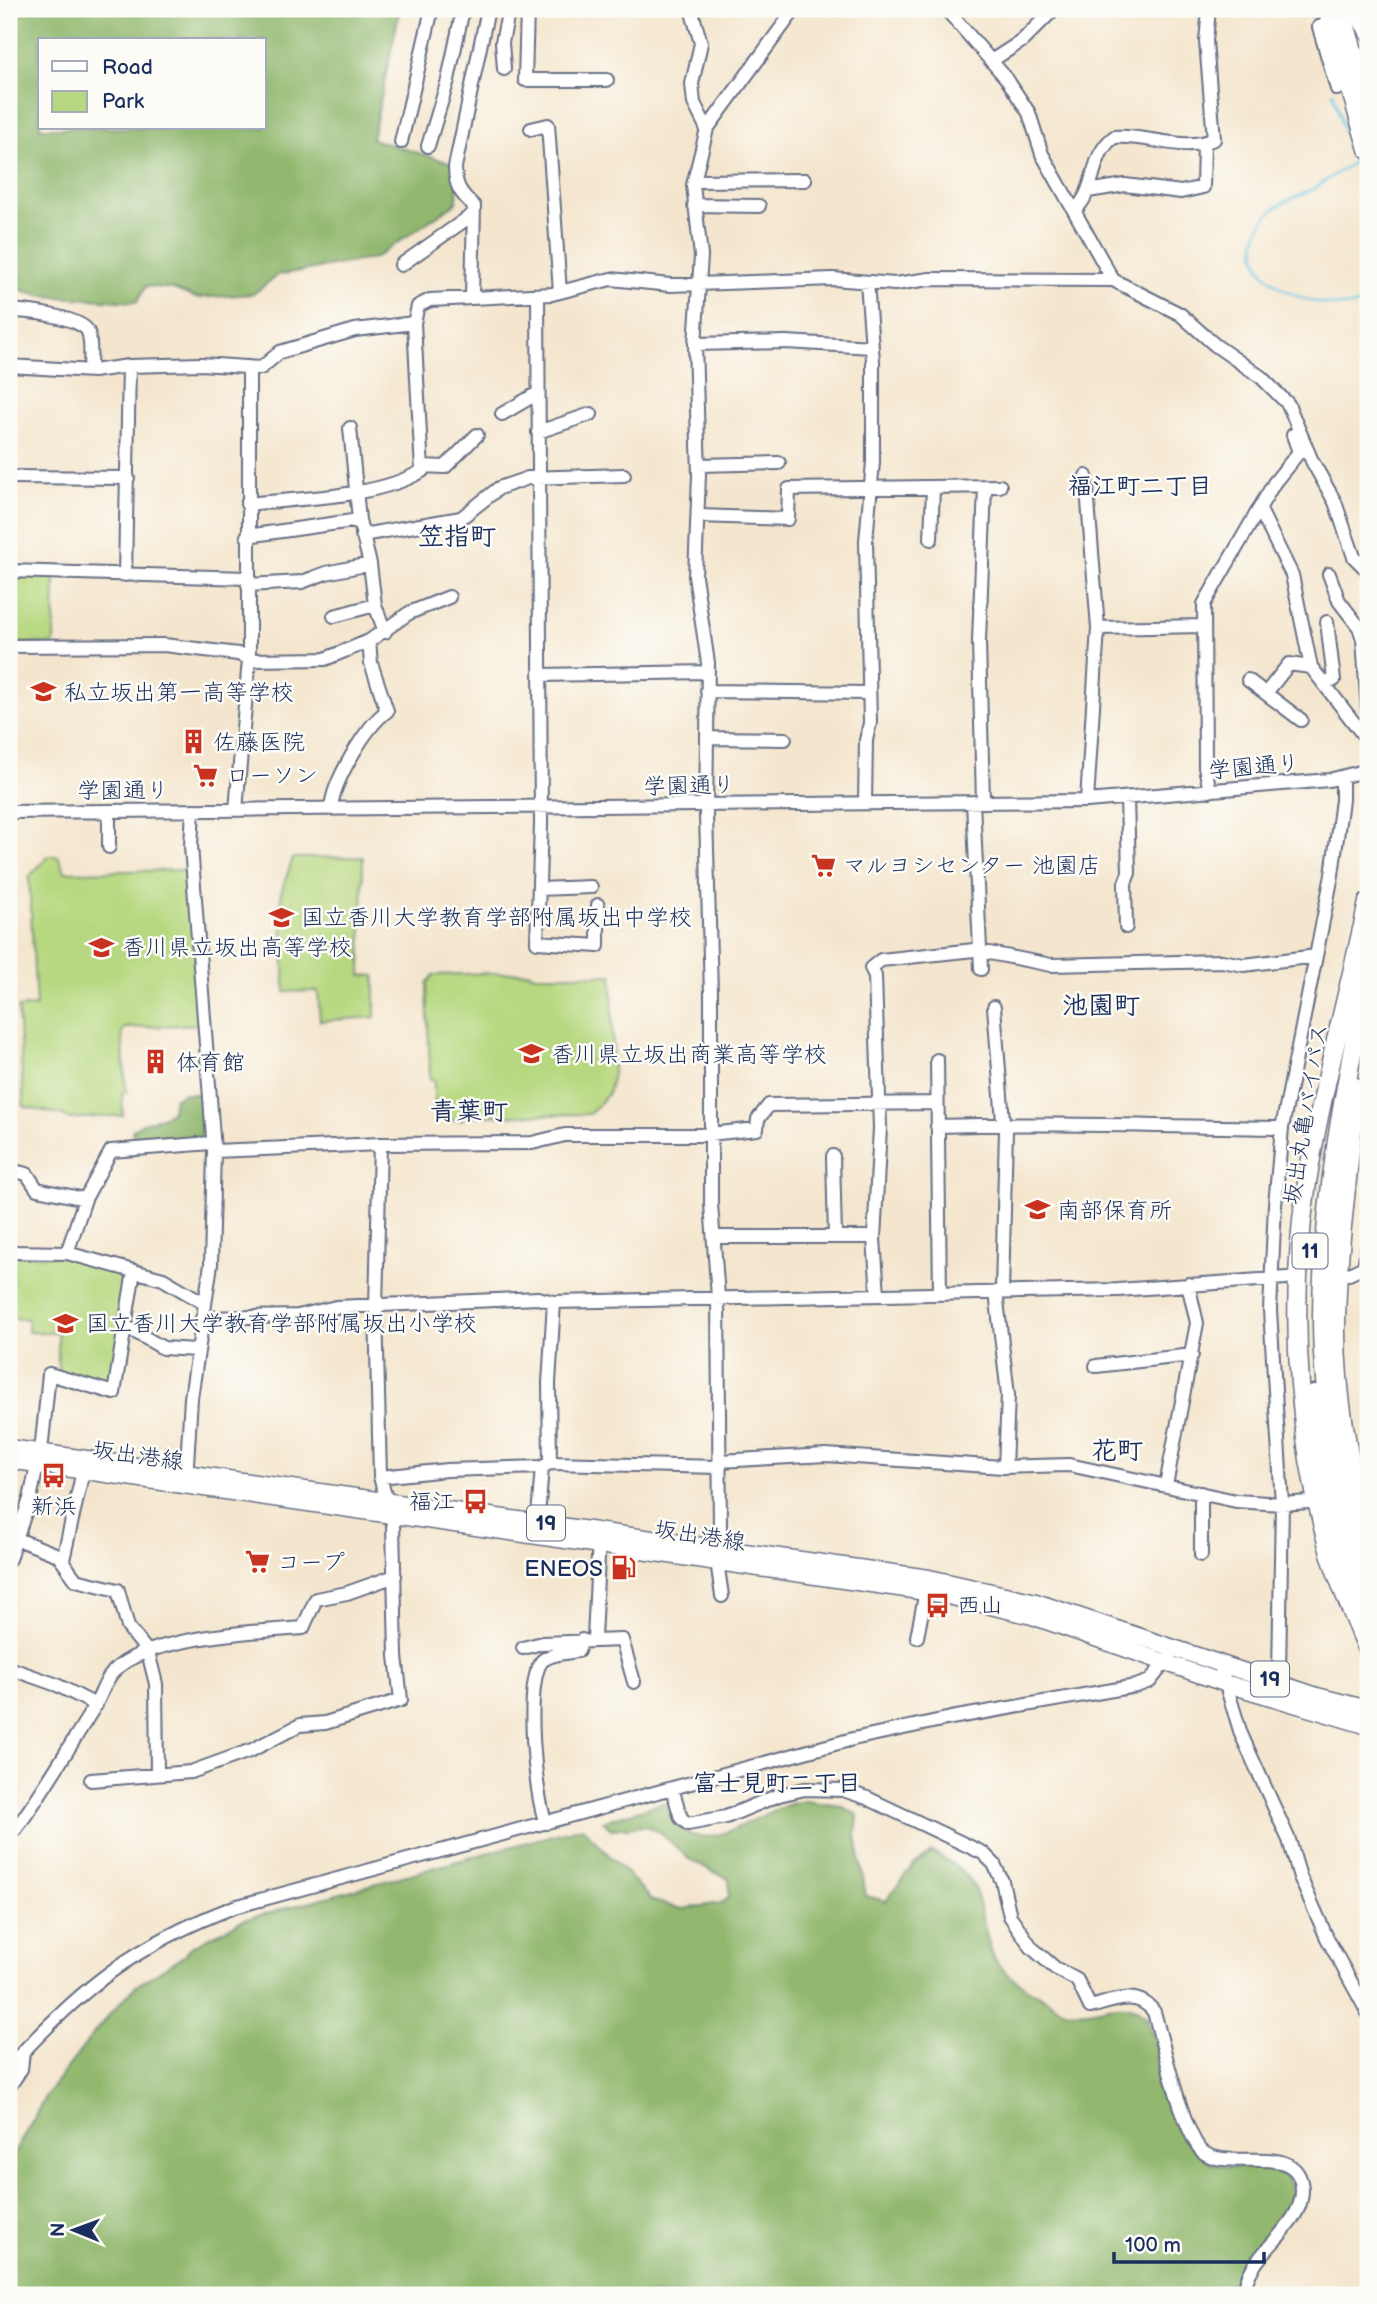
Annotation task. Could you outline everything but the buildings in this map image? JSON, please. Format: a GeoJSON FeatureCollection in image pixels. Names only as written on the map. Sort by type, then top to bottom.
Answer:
{"type":"FeatureCollection","features":[{"type":"Feature","properties":{"kind":"highway"},"geometry":{"type":"LineString","coordinates":[[1335,14],[1368,104]]}},
{"type":"Feature","properties":{"kind":"highway"},"geometry":{"type":"LineString","coordinates":[[1335,14],[1368,149]]}},
{"type":"Feature","properties":{"kind":"highway","name":"坂出丸亀バイパス"},"geometry":{"type":"LineString","coordinates":[[1364,1592],[1328,1490],[1312,1379],[1308,1319],[1314,1202],[1368,902]]}},
{"type":"Feature","properties":{"kind":"highway","name":"11"},"geometry":{"type":"LineString","coordinates":[[1320,1501],[1299,1366],[1297,1310],[1302,1217],[1362,929]]}},
{"type":"Feature","properties":{"kind":"highway","name":"坂出丸亀バイパス"},"geometry":{"type":"LineString","coordinates":[[1368,972],[1328,1204],[1322,1321],[1332,1433],[1368,1622]]}},
{"type":"Feature","properties":{"kind":"highway"},"geometry":{"type":"LineString","coordinates":[[1363,996],[1336,1323],[1341,1409],[1368,1536]]}},
{"type":"Feature","properties":{"kind":"highway"},"geometry":{"type":"LineString","coordinates":[[1320,1501],[1328,1548],[1368,1650]]}},
{"type":"Feature","properties":{"kind":"main road","name":"坂出港線"},"geometry":{"type":"LineString","coordinates":[[9,1448],[83,1471],[384,1499],[537,1528]]}},
{"type":"Feature","properties":{"kind":"main road","name":"坂出港線"},"geometry":{"type":"LineString","coordinates":[[9,1461],[38,1458],[187,1479],[392,1514],[599,1536],[1036,1602],[1219,1662],[1276,1690],[1368,1726]]}},
{"type":"Feature","properties":{"kind":"main road","name":"坂出港線"},"geometry":{"type":"LineString","coordinates":[[928,1585],[1031,1616],[1224,1683],[1317,1696],[1367,1708]]}},
{"type":"Feature","properties":{"kind":"street"},"geometry":{"type":"LineString","coordinates":[[401,142],[432,9]]}},
{"type":"Feature","properties":{"kind":"street"},"geometry":{"type":"LineString","coordinates":[[428,146],[448,80],[463,9]]}},
{"type":"Feature","properties":{"kind":"street"},"geometry":{"type":"LineString","coordinates":[[472,298],[474,206],[460,194],[455,183],[455,167],[488,9]]}},
{"type":"Feature","properties":{"kind":"street"},"geometry":{"type":"LineString","coordinates":[[504,69],[502,42],[509,9]]}},
{"type":"Feature","properties":{"kind":"street"},"geometry":{"type":"LineString","coordinates":[[527,9],[525,80],[607,80]]}},
{"type":"Feature","properties":{"kind":"street"},"geometry":{"type":"LineString","coordinates":[[691,9],[701,43],[692,84],[694,103],[707,129]]}},
{"type":"Feature","properties":{"kind":"street"},"geometry":{"type":"LineString","coordinates":[[722,1595],[718,1554],[718,1297],[711,1135],[706,806],[707,672],[706,639],[696,592],[699,465],[695,344],[700,230],[694,205],[694,181],[707,129],[795,9]]}},
{"type":"Feature","properties":{"kind":"street"},"geometry":{"type":"LineString","coordinates":[[946,9],[991,61],[1029,113],[1042,154],[1114,280]]}},
{"type":"Feature","properties":{"kind":"street"},"geometry":{"type":"LineString","coordinates":[[991,61],[1022,41],[1054,9]]}},
{"type":"Feature","properties":{"kind":"street"},"geometry":{"type":"LineString","coordinates":[[1075,210],[1084,202],[1097,156],[1114,137],[1171,144],[1204,144],[1214,139],[1206,41],[1209,9]]}},
{"type":"Feature","properties":{"kind":"street"},"geometry":{"type":"LineString","coordinates":[[1336,89],[1319,33],[1321,25],[1335,14],[1357,17],[1368,35]]}},
{"type":"Feature","properties":{"kind":"street"},"geometry":{"type":"LineString","coordinates":[[531,129],[548,125],[560,292]]}},
{"type":"Feature","properties":{"kind":"street"},"geometry":{"type":"LineString","coordinates":[[1088,191],[1125,185],[1181,192],[1203,187],[1204,144]]}},
{"type":"Feature","properties":{"kind":"street"},"geometry":{"type":"LineString","coordinates":[[694,181],[805,180]]}},
{"type":"Feature","properties":{"kind":"street"},"geometry":{"type":"LineString","coordinates":[[694,205],[759,206]]}},
{"type":"Feature","properties":{"kind":"street"},"geometry":{"type":"LineString","coordinates":[[401,265],[472,215]]}},
{"type":"Feature","properties":{"kind":"street"},"geometry":{"type":"LineString","coordinates":[[247,504],[376,490],[404,481],[422,471],[414,323],[416,310],[423,302],[538,295],[611,279],[659,285],[832,279],[895,284],[930,279],[1114,280],[1180,314],[1215,345],[1261,377],[1288,404],[1312,461],[1335,502],[1354,556],[1368,571]]}},
{"type":"Feature","properties":{"kind":"street"},"geometry":{"type":"LineString","coordinates":[[865,803],[869,693],[866,541],[871,489],[872,346],[867,282]]}},
{"type":"Feature","properties":{"kind":"street"},"geometry":{"type":"LineString","coordinates":[[538,295],[540,808],[537,942],[598,946],[598,905]]}},
{"type":"Feature","properties":{"kind":"street"},"geometry":{"type":"LineString","coordinates":[[9,312],[49,314],[84,326],[89,332],[90,371]]}},
{"type":"Feature","properties":{"kind":"street"},"geometry":{"type":"LineString","coordinates":[[9,366],[90,371],[129,366],[262,367],[281,352],[355,330],[414,323]]}},
{"type":"Feature","properties":{"kind":"street"},"geometry":{"type":"LineString","coordinates":[[695,344],[786,342],[872,346]]}},
{"type":"Feature","properties":{"kind":"street"},"geometry":{"type":"LineString","coordinates":[[125,575],[129,366]]}},
{"type":"Feature","properties":{"kind":"street"},"geometry":{"type":"LineString","coordinates":[[236,810],[249,659],[249,367]]}},
{"type":"Feature","properties":{"kind":"street"},"geometry":{"type":"LineString","coordinates":[[502,414],[538,393]]}},
{"type":"Feature","properties":{"kind":"street"},"geometry":{"type":"LineString","coordinates":[[1210,791],[1206,766],[1204,604],[1274,483],[1298,452],[1285,412],[1288,404]]}},
{"type":"Feature","properties":{"kind":"street"},"geometry":{"type":"LineString","coordinates":[[538,432],[591,414]]}},
{"type":"Feature","properties":{"kind":"street"},"geometry":{"type":"LineString","coordinates":[[350,428],[359,520],[370,565],[375,605],[385,632]]}},
{"type":"Feature","properties":{"kind":"street"},"geometry":{"type":"LineString","coordinates":[[422,466],[445,467],[477,435]]}},
{"type":"Feature","properties":{"kind":"street"},"geometry":{"type":"LineString","coordinates":[[699,465],[779,463]]}},
{"type":"Feature","properties":{"kind":"street"},"geometry":{"type":"LineString","coordinates":[[362,534],[461,518],[499,488],[538,477],[624,475]]}},
{"type":"Feature","properties":{"kind":"street"},"geometry":{"type":"LineString","coordinates":[[9,477],[128,478]]}},
{"type":"Feature","properties":{"kind":"street"},"geometry":{"type":"LineString","coordinates":[[1086,477],[1097,628],[1087,801]]}},
{"type":"Feature","properties":{"kind":"street"},"geometry":{"type":"LineString","coordinates":[[981,969],[979,640],[985,486]]}},
{"type":"Feature","properties":{"kind":"street"},"geometry":{"type":"LineString","coordinates":[[699,516],[788,519],[789,489],[1000,486]]}},
{"type":"Feature","properties":{"kind":"street"},"geometry":{"type":"LineString","coordinates":[[931,539],[933,488]]}},
{"type":"Feature","properties":{"kind":"street"},"geometry":{"type":"LineString","coordinates":[[1260,510],[1292,575],[1311,667],[1368,741]]}},
{"type":"Feature","properties":{"kind":"street"},"geometry":{"type":"LineString","coordinates":[[247,536],[359,520]]}},
{"type":"Feature","properties":{"kind":"street"},"geometry":{"type":"LineString","coordinates":[[9,570],[248,582],[302,582],[326,573],[370,565]]}},
{"type":"Feature","properties":{"kind":"street"},"geometry":{"type":"LineString","coordinates":[[1329,574],[1339,601],[1359,627],[1363,639],[1368,712]]}},
{"type":"Feature","properties":{"kind":"street"},"geometry":{"type":"LineString","coordinates":[[9,646],[164,645],[238,654],[249,659],[325,659],[369,641],[408,613],[449,597]]}},
{"type":"Feature","properties":{"kind":"street"},"geometry":{"type":"LineString","coordinates":[[334,616],[375,605]]}},
{"type":"Feature","properties":{"kind":"street"},"geometry":{"type":"LineString","coordinates":[[1323,682],[1334,680],[1327,622]]}},
{"type":"Feature","properties":{"kind":"street"},"geometry":{"type":"LineString","coordinates":[[1097,628],[1140,630],[1204,626]]}},
{"type":"Feature","properties":{"kind":"street"},"geometry":{"type":"LineString","coordinates":[[331,809],[337,785],[372,721],[387,711],[371,663],[369,641]]}},
{"type":"Feature","properties":{"kind":"street"},"geometry":{"type":"LineString","coordinates":[[1266,693],[1289,664],[1311,667]]}},
{"type":"Feature","properties":{"kind":"street"},"geometry":{"type":"LineString","coordinates":[[540,675],[707,672]]}},
{"type":"Feature","properties":{"kind":"street"},"geometry":{"type":"LineString","coordinates":[[1248,680],[1301,720]]}},
{"type":"Feature","properties":{"kind":"street"},"geometry":{"type":"LineString","coordinates":[[707,691],[869,693]]}},
{"type":"Feature","properties":{"kind":"street"},"geometry":{"type":"LineString","coordinates":[[708,738],[785,738]]}},
{"type":"Feature","properties":{"kind":"street","name":"学園通り"},"geometry":{"type":"LineString","coordinates":[[9,812],[1087,801],[1342,778],[1368,770]]}},
{"type":"Feature","properties":{"kind":"street"},"geometry":{"type":"LineString","coordinates":[[1276,1690],[1282,1504],[1270,1279],[1282,1128],[1332,874],[1342,800],[1342,778]]}},
{"type":"Feature","properties":{"kind":"street"},"geometry":{"type":"LineString","coordinates":[[1126,927],[1125,883],[1129,873],[1128,798]]}},
{"type":"Feature","properties":{"kind":"street"},"geometry":{"type":"LineString","coordinates":[[187,1479],[196,1350],[211,1264],[213,1147],[191,846],[193,810]]}},
{"type":"Feature","properties":{"kind":"street"},"geometry":{"type":"LineString","coordinates":[[109,811],[109,848]]}},
{"type":"Feature","properties":{"kind":"street"},"geometry":{"type":"LineString","coordinates":[[539,889],[591,887]]}},
{"type":"Feature","properties":{"kind":"street"},"geometry":{"type":"LineString","coordinates":[[878,1294],[874,1237],[880,1128],[877,1104],[875,976],[871,968],[881,960],[980,951],[1051,965],[1223,961],[1244,965],[1316,956]]}},
{"type":"Feature","properties":{"kind":"street"},"geometry":{"type":"LineString","coordinates":[[994,1007],[1004,1125],[999,1292],[1008,1395],[1005,1467]]}},
{"type":"Feature","properties":{"kind":"street"},"geometry":{"type":"LineString","coordinates":[[937,1060],[940,1293]]}},
{"type":"Feature","properties":{"kind":"street"},"geometry":{"type":"LineString","coordinates":[[67,1253],[85,1199],[111,1152],[213,1147],[532,1143],[565,1135],[711,1135],[757,1129],[758,1119],[769,1105],[937,1102]]}},
{"type":"Feature","properties":{"kind":"street"},"geometry":{"type":"LineString","coordinates":[[937,1126],[1082,1122],[1147,1127],[1282,1128]]}},
{"type":"Feature","properties":{"kind":"street"},"geometry":{"type":"LineString","coordinates":[[90,1780],[191,1772],[252,1750],[300,1725],[324,1723],[401,1700],[396,1656],[392,1514],[384,1499],[380,1477],[376,1307],[380,1144]]}},
{"type":"Feature","properties":{"kind":"street"},"geometry":{"type":"LineString","coordinates":[[833,1156],[835,1237]]}},
{"type":"Feature","properties":{"kind":"street"},"geometry":{"type":"LineString","coordinates":[[9,1170],[27,1174],[37,1189],[85,1199]]}},
{"type":"Feature","properties":{"kind":"street"},"geometry":{"type":"LineString","coordinates":[[714,1237],[874,1237]]}},
{"type":"Feature","properties":{"kind":"street"},"geometry":{"type":"LineString","coordinates":[[1349,1274],[1364,1267],[1368,1242]]}},
{"type":"Feature","properties":{"kind":"street"},"geometry":{"type":"LineString","coordinates":[[9,1252],[67,1253],[182,1287],[204,1303]]}},
{"type":"Feature","properties":{"kind":"street"},"geometry":{"type":"LineString","coordinates":[[9,1559],[38,1458],[49,1374],[114,1393],[135,1271]]}},
{"type":"Feature","properties":{"kind":"street"},"geometry":{"type":"LineString","coordinates":[[202,1318],[298,1317],[336,1307],[538,1298],[554,1302],[1118,1290],[1286,1278]]}},
{"type":"Feature","properties":{"kind":"street"},"geometry":{"type":"LineString","coordinates":[[1166,1485],[1197,1323],[1188,1284]]}},
{"type":"Feature","properties":{"kind":"street"},"geometry":{"type":"LineString","coordinates":[[537,1528],[546,1465],[554,1302]]}},
{"type":"Feature","properties":{"kind":"street"},"geometry":{"type":"LineString","coordinates":[[125,1326],[163,1348],[196,1350]]}},
{"type":"Feature","properties":{"kind":"street"},"geometry":{"type":"LineString","coordinates":[[1096,1366],[1192,1355]]}},
{"type":"Feature","properties":{"kind":"street"},"geometry":{"type":"LineString","coordinates":[[380,1477],[447,1470],[546,1465],[720,1464],[826,1455],[1005,1467],[1069,1465],[1236,1501],[1282,1504],[1320,1501]]}},
{"type":"Feature","properties":{"kind":"street"},"geometry":{"type":"LineString","coordinates":[[63,1560],[83,1471]]}},
{"type":"Feature","properties":{"kind":"street"},"geometry":{"type":"LineString","coordinates":[[1200,1555],[1201,1493]]}},
{"type":"Feature","properties":{"kind":"street"},"geometry":{"type":"LineString","coordinates":[[546,1823],[532,1725],[537,1674],[542,1661],[549,1656],[578,1651],[588,1639],[599,1536]]}},
{"type":"Feature","properties":{"kind":"street"},"geometry":{"type":"LineString","coordinates":[[13,1543],[42,1546],[63,1560],[76,1580],[99,1588],[118,1590],[128,1627],[148,1652],[156,1684],[157,1774]]}},
{"type":"Feature","properties":{"kind":"street"},"geometry":{"type":"LineString","coordinates":[[15,1830],[96,1705],[114,1670],[148,1652],[220,1634],[303,1628],[316,1599],[348,1592],[395,1576]]}},
{"type":"Feature","properties":{"kind":"street"},"geometry":{"type":"LineString","coordinates":[[917,1637],[928,1585]]}},
{"type":"Feature","properties":{"kind":"street"},"geometry":{"type":"LineString","coordinates":[[523,1648],[531,1644],[588,1639],[622,1640],[634,1682]]}},
{"type":"Feature","properties":{"kind":"street"},"geometry":{"type":"LineString","coordinates":[[9,2067],[65,2006],[126,1958],[197,1921],[234,1907],[672,1788],[927,1723],[1136,1686],[1150,1681],[1167,1663],[1173,1647]]}},
{"type":"Feature","properties":{"kind":"street"},"geometry":{"type":"LineString","coordinates":[[1219,1662],[1241,1734],[1289,1840],[1300,1877],[1327,1938],[1368,2013]]}},
{"type":"Feature","properties":{"kind":"street"},"geometry":{"type":"LineString","coordinates":[[9,1668],[57,1685],[96,1705]]}},
{"type":"Feature","properties":{"kind":"street"},"geometry":{"type":"LineString","coordinates":[[672,1788],[681,1818],[688,1824],[726,1817],[779,1795],[805,1789],[843,1790],[867,1798],[983,1853],[994,1864],[1002,1881],[1010,1916],[1032,1948],[1049,1964],[1077,1980],[1090,2007],[1130,1997],[1147,2003],[1154,2012],[1190,2132],[1205,2154],[1216,2158],[1277,2161],[1289,2164],[1296,2172],[1302,2193],[1297,2208],[1247,2274],[1245,2295]]}},
{"type":"Feature","properties":{"kind":"street"},"geometry":{"type":"LineString","coordinates":[[9,2087],[21,2069],[23,2052]]}},
{"type":"Feature","properties":{"kind":"green space"},"geometry":{"type":"Polygon","coordinates":[[[9,9],[400,9],[372,139],[458,165],[457,202],[375,258],[278,275],[253,294],[196,298],[173,289],[146,286],[137,302],[44,296],[9,287],[9,9]]]}},
{"type":"Feature","properties":{"kind":"green space"},"geometry":{"type":"Polygon","coordinates":[[[17,575],[55,576],[54,644],[16,643],[17,575]]]}},
{"type":"Feature","properties":{"kind":"green space","name":"香川県立坂出高等学校"},"geometry":{"type":"Polygon","coordinates":[[[49,856],[58,856],[65,872],[190,870],[201,1024],[125,1028],[122,1032],[126,1092],[122,1093],[123,1115],[68,1119],[64,1115],[24,1107],[18,1008],[36,1006],[29,877],[49,856]]]}},
{"type":"Feature","properties":{"kind":"green space"},"geometry":{"type":"Polygon","coordinates":[[[363,857],[361,975],[375,976],[375,1017],[320,1021],[318,991],[285,992],[281,893],[293,858],[363,857]]]}},
{"type":"Feature","properties":{"kind":"green space"},"geometry":{"type":"Polygon","coordinates":[[[528,972],[535,975],[612,975],[613,1074],[608,1094],[590,1114],[465,1116],[462,1120],[443,1120],[442,1112],[434,1112],[434,1080],[430,1080],[427,983],[434,975],[528,972]]]}},
{"type":"Feature","properties":{"kind":"green space"},"geometry":{"type":"Polygon","coordinates":[[[182,1094],[202,1094],[201,1139],[136,1144],[132,1131],[141,1124],[172,1111],[174,1099],[182,1094]]]}},
{"type":"Feature","properties":{"kind":"green space","name":"国立香川大学教育学部附属坂出小学校"},"geometry":{"type":"Polygon","coordinates":[[[13,1255],[68,1256],[129,1273],[112,1387],[58,1375],[58,1333],[28,1332],[28,1319],[11,1318],[13,1255]]]}},
{"type":"Feature","properties":{"kind":"green space"},"geometry":{"type":"Polygon","coordinates":[[[806,1801],[841,1806],[858,1815],[856,1836],[866,1896],[886,1901],[913,1865],[932,1852],[960,1869],[968,1877],[977,1894],[993,1955],[1008,1974],[1069,2011],[1081,2012],[1116,2006],[1138,2010],[1147,2018],[1185,2136],[1193,2148],[1212,2163],[1268,2170],[1280,2173],[1289,2181],[1291,2192],[1287,2210],[1240,2275],[1236,2295],[9,2295],[9,2163],[45,2097],[101,2024],[136,1986],[185,1955],[189,1948],[243,1920],[582,1827],[653,1901],[682,1909],[722,1903],[729,1896],[729,1879],[690,1860],[660,1832],[646,1826],[611,1829],[603,1821],[664,1803],[683,1830],[695,1836],[709,1836],[725,1833],[775,1810],[806,1801]]]}},
{"type":"Feature","properties":{"kind":"waterway"},"geometry":{"type":"LineString","coordinates":[[1309,9],[1315,25]]}},
{"type":"Feature","properties":{"kind":"waterway"},"geometry":{"type":"LineString","coordinates":[[1333,92],[1353,163],[1317,187],[1274,209],[1263,222],[1255,244],[1258,262],[1269,278],[1286,290],[1306,299],[1328,304],[1349,306],[1368,303]]}},
{"type":"Feature","properties":{"kind":"place","name":"私立坂出第一高等学校"},"geometry":{"type":"Point","coordinates":[44,692]}},
{"type":"Feature","properties":{"kind":"place","name":"佐藤医院"},"geometry":{"type":"Point","coordinates":[193,742]}},
{"type":"Feature","properties":{"kind":"place","name":"ローソン"},"geometry":{"type":"Point","coordinates":[206,775]}},
{"type":"Feature","properties":{"kind":"place","name":"マルヨシセンター 池園店"},"geometry":{"type":"Point","coordinates":[823,865]}},
{"type":"Feature","properties":{"kind":"place","name":"国立香川大学教育学部附属坂出中学校"},"geometry":{"type":"Point","coordinates":[281,917]}},
{"type":"Feature","properties":{"kind":"place","name":"香川県立坂出高等学校"},"geometry":{"type":"Point","coordinates":[102,947]}},
{"type":"Feature","properties":{"kind":"place","name":"香川県立坂出商業高等学校"},"geometry":{"type":"Point","coordinates":[531,1054]}},
{"type":"Feature","properties":{"kind":"place","name":"体育館"},"geometry":{"type":"Point","coordinates":[156,1062]}},
{"type":"Feature","properties":{"kind":"place","name":"南部保育所"},"geometry":{"type":"Point","coordinates":[1037,1210]}},
{"type":"Feature","properties":{"kind":"place","name":"国立香川大学教育学部附属坂出小学校"},"geometry":{"type":"Point","coordinates":[66,1323]}},
{"type":"Feature","properties":{"kind":"place","name":"新浜"},"geometry":{"type":"Point","coordinates":[54,1476]}},
{"type":"Feature","properties":{"kind":"place","name":"福江"},"geometry":{"type":"Point","coordinates":[475,1501]}},
{"type":"Feature","properties":{"kind":"place","name":"コープ"},"geometry":{"type":"Point","coordinates":[257,1562]}},
{"type":"Feature","properties":{"kind":"place","name":"ENEOS"},"geometry":{"type":"Point","coordinates":[623,1568]}},
{"type":"Feature","properties":{"kind":"place","name":"西山"},"geometry":{"type":"Point","coordinates":[937,1605]}},
{"type":"Feature","properties":{"kind":"district","name":"福江町二丁目"},"geometry":{"type":"Point","coordinates":[1140,486]}},
{"type":"Feature","properties":{"kind":"district","name":"笠指町"},"geometry":{"type":"Point","coordinates":[457,536]}},
{"type":"Feature","properties":{"kind":"district","name":"池園町"},"geometry":{"type":"Point","coordinates":[1101,1005]}},
{"type":"Feature","properties":{"kind":"district","name":"青葉町"},"geometry":{"type":"Point","coordinates":[469,1111]}},
{"type":"Feature","properties":{"kind":"district","name":"花町"},"geometry":{"type":"Point","coordinates":[1117,1450]}},
{"type":"Feature","properties":{"kind":"district","name":"富士見町二丁目"},"geometry":{"type":"Point","coordinates":[777,1783]}}]}
